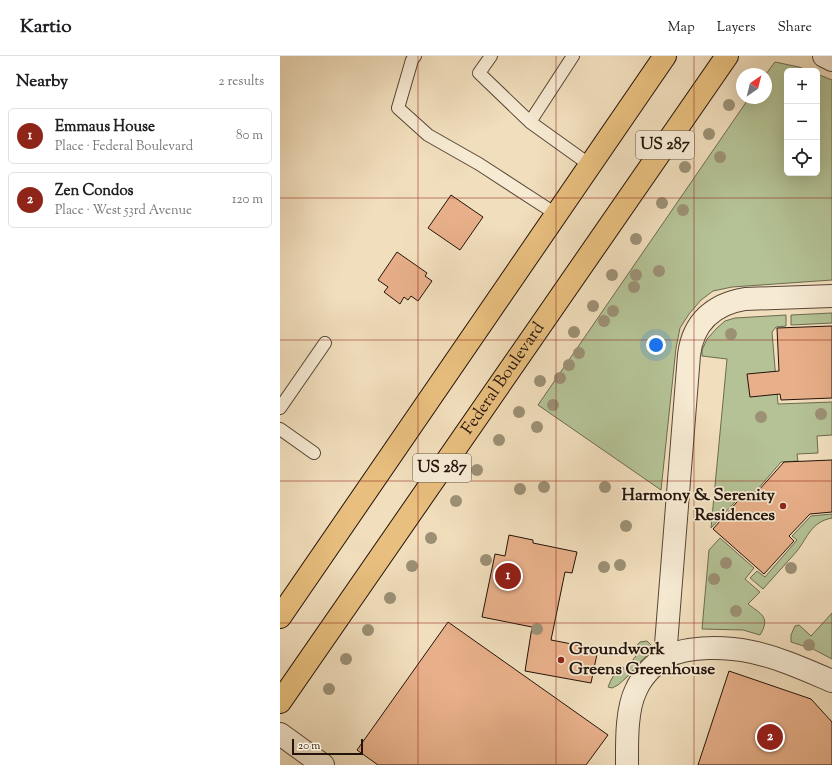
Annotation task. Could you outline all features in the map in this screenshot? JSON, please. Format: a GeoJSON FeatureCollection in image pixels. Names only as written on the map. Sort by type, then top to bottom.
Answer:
{"type":"FeatureCollection","features":[{"type":"Feature","properties":{"kind":"main road","name":"US 287"},"geometry":{"type":"LineString","coordinates":[[280,617],[665,56]]}},
{"type":"Feature","properties":{"kind":"main road","name":"Federal Boulevard"},"geometry":{"type":"LineString","coordinates":[[280,702],[727,56]]}},
{"type":"Feature","properties":{"kind":"street"},"geometry":{"type":"LineString","coordinates":[[824,56],[832,60]]}},
{"type":"Feature","properties":{"kind":"street"},"geometry":{"type":"LineString","coordinates":[[665,657],[689,354],[690,345],[694,334],[701,322],[709,314],[721,306],[735,301],[745,299],[832,296]]}},
{"type":"Feature","properties":{"kind":"street"},"geometry":{"type":"LineString","coordinates":[[627,765],[628,725],[632,699],[642,678],[651,668],[665,657],[678,652],[697,649],[737,649],[801,667],[832,681]]}},
{"type":"Feature","properties":{"kind":"street"},"geometry":{"type":"LineString","coordinates":[[280,734],[323,765]]}},
{"type":"Feature","properties":{"kind":"lane"},"geometry":{"type":"LineString","coordinates":[[415,56],[412,60],[398,108],[428,135],[479,164],[556,214]]}},
{"type":"Feature","properties":{"kind":"lane"},"geometry":{"type":"LineString","coordinates":[[491,56],[479,73],[530,122],[590,165]]}},
{"type":"Feature","properties":{"kind":"lane"},"geometry":{"type":"LineString","coordinates":[[530,122],[573,56]]}},
{"type":"Feature","properties":{"kind":"lane"},"geometry":{"type":"LineString","coordinates":[[280,408],[325,342]]}},
{"type":"Feature","properties":{"kind":"lane"},"geometry":{"type":"LineString","coordinates":[[280,429],[314,453]]}},
{"type":"Feature","properties":{"kind":"green space"},"geometry":{"type":"Polygon","coordinates":[[[775,62],[802,68],[784,68],[784,176],[820,176],[820,75],[832,80],[832,280],[732,287],[713,291],[701,300],[689,314],[680,328],[676,348],[661,490],[538,405],[745,104],[772,104],[772,68],[770,68],[775,62]]]}},
{"type":"Feature","properties":{"kind":"green space"},"geometry":{"type":"Polygon","coordinates":[[[832,313],[832,323],[791,325],[791,315],[832,313]]]}},
{"type":"Feature","properties":{"kind":"green space"},"geometry":{"type":"Polygon","coordinates":[[[786,315],[786,326],[776,327],[772,332],[778,404],[832,402],[832,435],[817,436],[818,453],[797,454],[798,461],[781,462],[751,497],[744,492],[711,528],[727,359],[702,356],[702,350],[707,339],[725,321],[735,318],[786,315]]]}},
{"type":"Feature","properties":{"kind":"green space"},"geometry":{"type":"Polygon","coordinates":[[[832,514],[832,518],[819,523],[811,531],[797,551],[763,589],[750,578],[757,571],[765,577],[797,540],[792,536],[811,516],[832,514]]]}},
{"type":"Feature","properties":{"kind":"green space"},"geometry":{"type":"Polygon","coordinates":[[[720,538],[754,568],[745,579],[760,592],[748,604],[763,616],[765,624],[760,635],[743,630],[702,629],[709,550],[720,538]]]}},
{"type":"Feature","properties":{"kind":"green space"},"geometry":{"type":"Polygon","coordinates":[[[832,613],[832,659],[813,649],[791,642],[791,635],[795,626],[799,625],[811,636],[832,613]]]}},
{"type":"Feature","properties":{"kind":"green space"},"geometry":{"type":"Polygon","coordinates":[[[647,641],[652,646],[646,657],[618,685],[612,688],[608,687],[620,665],[625,669],[636,656],[632,651],[640,642],[647,641]]]}},
{"type":"Feature","properties":{"kind":"building"},"geometry":{"type":"Polygon","coordinates":[[[451,195],[483,217],[460,250],[428,228],[451,195]]]}},
{"type":"Feature","properties":{"kind":"building"},"geometry":{"type":"Polygon","coordinates":[[[397,252],[427,273],[425,276],[432,281],[418,301],[411,296],[408,300],[404,297],[400,304],[384,292],[388,287],[378,280],[397,252]]]}},
{"type":"Feature","properties":{"kind":"building"},"geometry":{"type":"Polygon","coordinates":[[[832,326],[832,398],[781,400],[780,394],[750,397],[747,374],[779,371],[777,328],[832,326]]]}},
{"type":"Feature","properties":{"kind":"building","name":"Harmony & Serenity Residences"},"geometry":{"type":"Polygon","coordinates":[[[832,460],[832,512],[810,514],[789,536],[794,541],[764,574],[713,529],[744,494],[750,500],[784,462],[832,460]]]}},
{"type":"Feature","properties":{"kind":"building"},"geometry":{"type":"Polygon","coordinates":[[[509,535],[533,540],[533,543],[577,552],[572,573],[565,572],[551,640],[598,649],[591,683],[525,671],[532,627],[482,617],[495,554],[505,556],[509,535]]]}},
{"type":"Feature","properties":{"kind":"building"},"geometry":{"type":"Polygon","coordinates":[[[448,622],[608,735],[586,765],[378,765],[357,750],[448,622]]]}},
{"type":"Feature","properties":{"kind":"building"},"geometry":{"type":"Polygon","coordinates":[[[729,671],[811,699],[832,722],[832,765],[698,765],[729,671]]]}},
{"type":"Feature","properties":{"kind":"place","name":"Harmony & Serenity Residences"},"geometry":{"type":"Point","coordinates":[783,506]}},
{"type":"Feature","properties":{"kind":"place","name":"Emmaus House"},"geometry":{"type":"Point","coordinates":[508,576]}},
{"type":"Feature","properties":{"kind":"place","name":"Groundwork Greens Greenhouse"},"geometry":{"type":"Point","coordinates":[561,660]}},
{"type":"Feature","properties":{"kind":"place","name":"Zen Condos"},"geometry":{"type":"Point","coordinates":[770,737]}}]}
